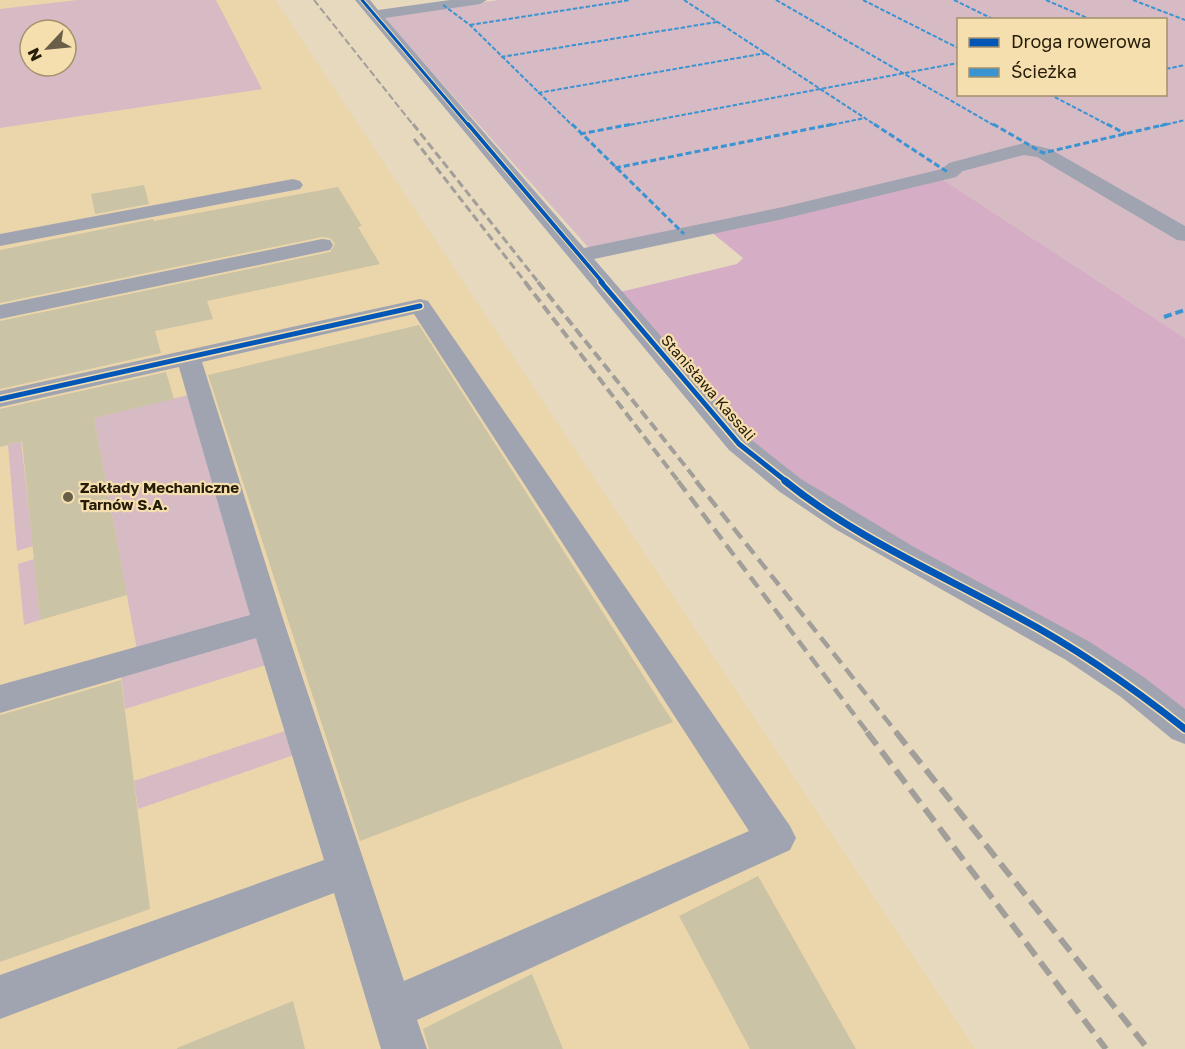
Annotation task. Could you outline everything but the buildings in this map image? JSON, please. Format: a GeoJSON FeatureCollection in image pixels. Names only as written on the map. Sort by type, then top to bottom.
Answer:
{"type":"FeatureCollection","features":[{"type":"Feature","properties":{"kind":"street"},"geometry":{"type":"LineString","coordinates":[[368,8],[480,0]]}},
{"type":"Feature","properties":{"kind":"street","name":"Stanisława Kassali"},"geometry":{"type":"LineString","coordinates":[[368,8],[740,444],[775,476],[816,504],[1037,625],[1111,669],[1185,729]]}},
{"type":"Feature","properties":{"kind":"street"},"geometry":{"type":"LineString","coordinates":[[578,256],[794,210],[949,173],[956,167],[1024,149],[1048,155],[1185,235]]}},
{"type":"Feature","properties":{"kind":"street"},"geometry":{"type":"LineString","coordinates":[[0,240],[293,185]]}},
{"type":"Feature","properties":{"kind":"street"},"geometry":{"type":"LineString","coordinates":[[0,312],[322,244]]}},
{"type":"Feature","properties":{"kind":"street"},"geometry":{"type":"LineString","coordinates":[[0,399],[420,306],[776,838],[391,1009]]}},
{"type":"Feature","properties":{"kind":"street"},"geometry":{"type":"LineString","coordinates":[[188,356],[268,622],[404,1049]]}},
{"type":"Feature","properties":{"kind":"street"},"geometry":{"type":"LineString","coordinates":[[0,699],[268,622]]}},
{"type":"Feature","properties":{"kind":"street"},"geometry":{"type":"LineString","coordinates":[[0,997],[347,870]]}},
{"type":"Feature","properties":{"kind":"shaded area","name":"Zakłady Mechaniczne Tarnów S.A."},"geometry":{"type":"Polygon","coordinates":[[[0,0],[275,0],[975,1049],[0,1049],[0,0]]]}},
{"type":"Feature","properties":{"kind":"shaded area"},"geometry":{"type":"Polygon","coordinates":[[[77,0],[216,0],[262,89],[0,128],[0,9],[77,0]]]}},
{"type":"Feature","properties":{"kind":"shaded area"},"geometry":{"type":"Polygon","coordinates":[[[499,0],[1185,0],[1185,338],[942,179],[596,256],[382,16],[499,0]]]}},
{"type":"Feature","properties":{"kind":"shaded area"},"geometry":{"type":"Polygon","coordinates":[[[942,179],[1185,338],[1185,716],[776,469],[620,292],[737,264],[743,258],[710,231],[942,179]]]}},
{"type":"Feature","properties":{"kind":"shaded area"},"geometry":{"type":"Polygon","coordinates":[[[188,395],[258,617],[138,655],[94,418],[188,395]]]}},
{"type":"Feature","properties":{"kind":"shaded area"},"geometry":{"type":"Polygon","coordinates":[[[21,441],[33,546],[17,551],[8,445],[21,441]]]}},
{"type":"Feature","properties":{"kind":"shaded area"},"geometry":{"type":"Polygon","coordinates":[[[34,559],[40,620],[24,625],[18,564],[34,559]]]}},
{"type":"Feature","properties":{"kind":"shaded area"},"geometry":{"type":"Polygon","coordinates":[[[262,632],[272,663],[125,709],[121,675],[262,632]]]}},
{"type":"Feature","properties":{"kind":"shaded area"},"geometry":{"type":"Polygon","coordinates":[[[285,731],[294,755],[138,809],[134,781],[285,731]]]}},
{"type":"Feature","properties":{"kind":"railway"},"geometry":{"type":"LineString","coordinates":[[314,0],[414,126]]}},
{"type":"Feature","properties":{"kind":"railway"},"geometry":{"type":"LineString","coordinates":[[413,124],[539,283]]}},
{"type":"Feature","properties":{"kind":"railway"},"geometry":{"type":"LineString","coordinates":[[414,139],[526,283]]}},
{"type":"Feature","properties":{"kind":"railway"},"geometry":{"type":"LineString","coordinates":[[525,282],[679,482]]}},
{"type":"Feature","properties":{"kind":"railway"},"geometry":{"type":"LineString","coordinates":[[538,282],[698,482]]}},
{"type":"Feature","properties":{"kind":"railway"},"geometry":{"type":"LineString","coordinates":[[678,481],[868,733]]}},
{"type":"Feature","properties":{"kind":"railway"},"geometry":{"type":"LineString","coordinates":[[696,481],[897,733]]}},
{"type":"Feature","properties":{"kind":"railway"},"geometry":{"type":"LineString","coordinates":[[867,732],[1106,1049]]}},
{"type":"Feature","properties":{"kind":"railway"},"geometry":{"type":"LineString","coordinates":[[896,732],[1148,1049]]}},
{"type":"Feature","properties":{"kind":"marked path"},"geometry":{"type":"LineString","coordinates":[[470,25],[630,0]]}},
{"type":"Feature","properties":{"kind":"marked path"},"geometry":{"type":"LineString","coordinates":[[684,0],[949,173]]}},
{"type":"Feature","properties":{"kind":"marked path"},"geometry":{"type":"LineString","coordinates":[[776,0],[1043,153],[1185,120]]}},
{"type":"Feature","properties":{"kind":"marked path"},"geometry":{"type":"LineString","coordinates":[[863,0],[957,47]]}},
{"type":"Feature","properties":{"kind":"marked path"},"geometry":{"type":"LineString","coordinates":[[954,0],[991,18]]}},
{"type":"Feature","properties":{"kind":"marked path"},"geometry":{"type":"LineString","coordinates":[[1046,0],[1087,18]]}},
{"type":"Feature","properties":{"kind":"marked path"},"geometry":{"type":"LineString","coordinates":[[1133,0],[1185,20]]}},
{"type":"Feature","properties":{"kind":"marked path"},"geometry":{"type":"LineString","coordinates":[[443,5],[470,25],[684,234]]}},
{"type":"Feature","properties":{"kind":"marked path"},"geometry":{"type":"LineString","coordinates":[[501,57],[717,22]]}},
{"type":"Feature","properties":{"kind":"marked path"},"geometry":{"type":"LineString","coordinates":[[538,93],[766,53]]}},
{"type":"Feature","properties":{"kind":"marked path"},"geometry":{"type":"LineString","coordinates":[[580,134],[957,63]]}},
{"type":"Feature","properties":{"kind":"marked path"},"geometry":{"type":"LineString","coordinates":[[1167,69],[1185,65]]}},
{"type":"Feature","properties":{"kind":"marked path"},"geometry":{"type":"LineString","coordinates":[[1053,96],[1126,134]]}},
{"type":"Feature","properties":{"kind":"marked path"},"geometry":{"type":"LineString","coordinates":[[615,168],[865,118]]}},
{"type":"Feature","properties":{"kind":"marked path"},"geometry":{"type":"LineString","coordinates":[[1164,317],[1185,310]]}},
{"type":"Feature","properties":{"kind":"cycle path"},"geometry":{"type":"LineString","coordinates":[[362,0],[739,444],[791,486],[846,522],[1078,651],[1133,687],[1185,729]]}},
{"type":"Feature","properties":{"kind":"cycle path"},"geometry":{"type":"LineString","coordinates":[[0,399],[420,306]]}},
{"type":"Feature","properties":{"kind":"place","name":"Zakłady Mechaniczne Tarnów S.A."},"geometry":{"type":"Point","coordinates":[68,497]}}]}
